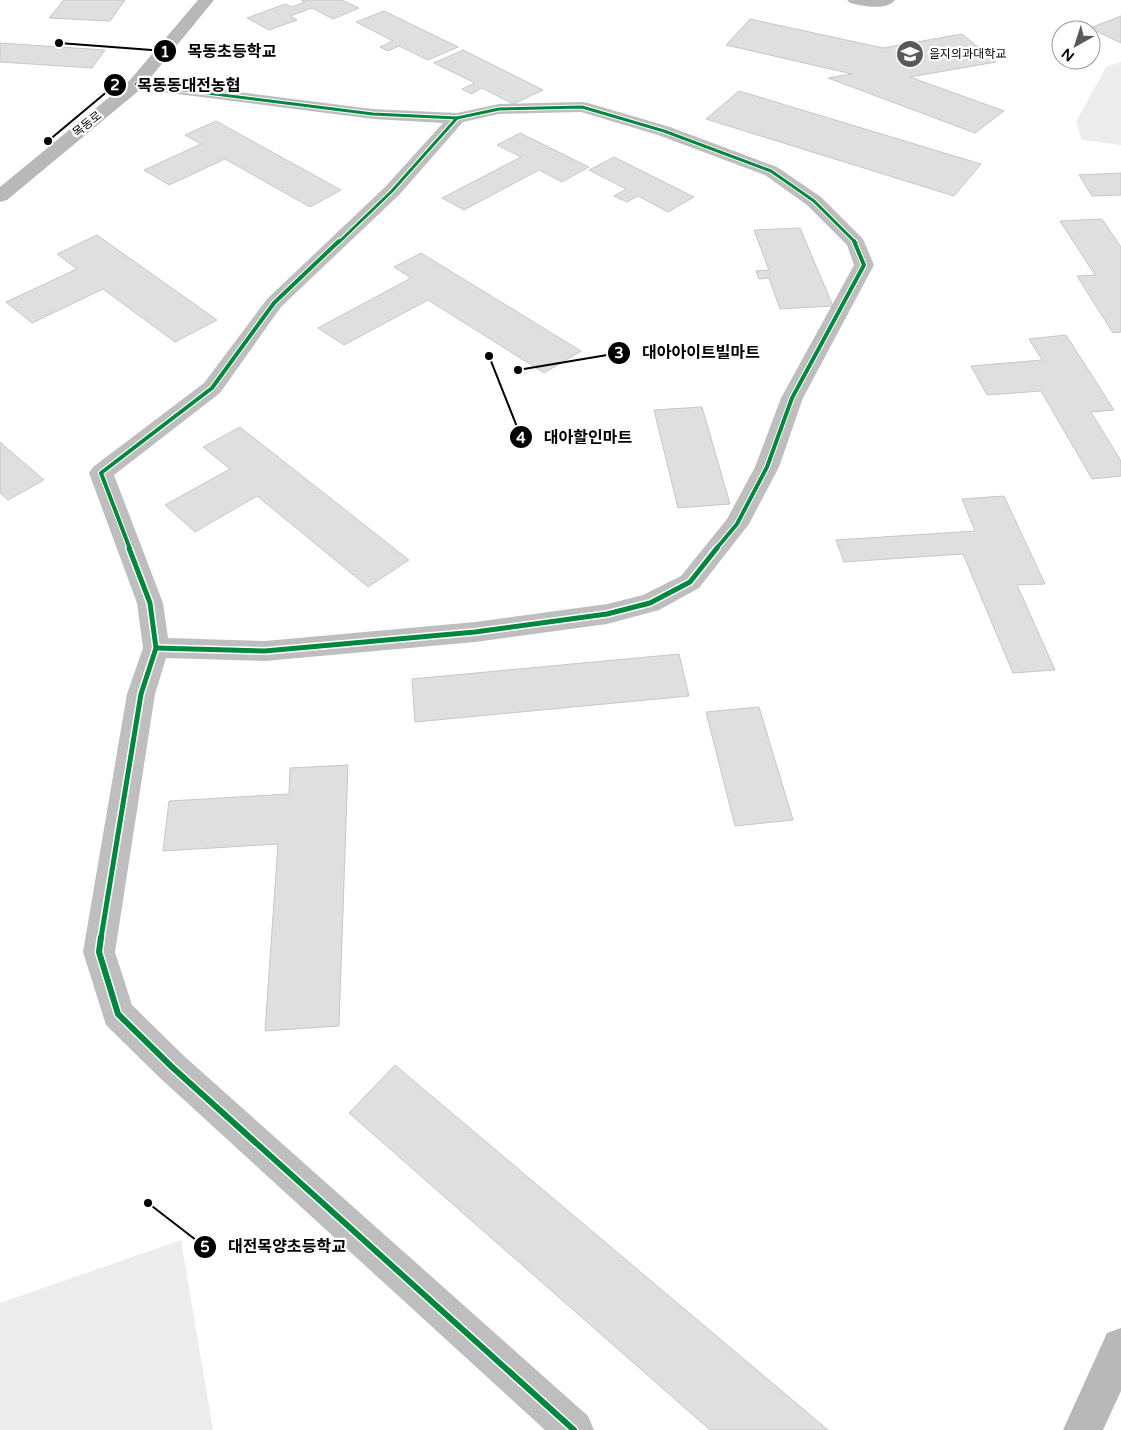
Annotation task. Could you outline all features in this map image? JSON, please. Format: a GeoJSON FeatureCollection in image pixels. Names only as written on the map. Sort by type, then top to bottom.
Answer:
{"type":"FeatureCollection","features":[{"type":"Feature","properties":{"kind":"main road","name":"목동로"},"geometry":{"type":"LineString","coordinates":[[0,196],[136,84],[206,0]]}},
{"type":"Feature","properties":{"kind":"main road"},"geometry":{"type":"LineString","coordinates":[[855,0],[881,2],[887,0]]}},
{"type":"Feature","properties":{"kind":"main road"},"geometry":{"type":"LineString","coordinates":[[1083,1430],[1121,1348]]}},
{"type":"Feature","properties":{"kind":"street"},"geometry":{"type":"LineString","coordinates":[[136,84],[373,114],[457,118],[499,109],[582,108],[664,130],[771,172],[814,201],[856,243],[864,265],[792,398],[767,467],[737,524],[690,582],[650,604],[607,614],[476,632],[265,651],[156,648]]}},
{"type":"Feature","properties":{"kind":"street"},"geometry":{"type":"LineString","coordinates":[[457,118],[392,190],[274,303],[212,388],[101,474],[150,603],[156,648],[141,694],[99,952],[118,1014],[172,1068],[574,1430]]}},
{"type":"Feature","properties":{"kind":"shaded area"},"geometry":{"type":"Polygon","coordinates":[[[1121,62],[1121,145],[1082,140],[1076,122],[1106,67],[1121,62]]]}},
{"type":"Feature","properties":{"kind":"shaded area"},"geometry":{"type":"Polygon","coordinates":[[[181,1240],[213,1430],[0,1430],[0,1303],[181,1240]]]}},
{"type":"Feature","properties":{"kind":"building"},"geometry":{"type":"Polygon","coordinates":[[[64,0],[125,0],[110,21],[49,18],[64,0]]]}},
{"type":"Feature","properties":{"kind":"building"},"geometry":{"type":"Polygon","coordinates":[[[301,0],[342,0],[359,8],[333,19],[312,8],[290,16],[297,20],[269,30],[247,18],[285,4],[292,7],[305,2],[301,0]]]}},
{"type":"Feature","properties":{"kind":"building"},"geometry":{"type":"Polygon","coordinates":[[[384,11],[458,47],[428,60],[399,46],[388,51],[380,47],[393,41],[356,22],[384,11]]]}},
{"type":"Feature","properties":{"kind":"building"},"geometry":{"type":"Polygon","coordinates":[[[1121,16],[1121,43],[1101,33],[1101,24],[1121,16]]]}},
{"type":"Feature","properties":{"kind":"building"},"geometry":{"type":"Polygon","coordinates":[[[750,19],[883,48],[962,34],[996,62],[910,77],[1004,111],[975,133],[828,78],[852,74],[726,45],[750,19]]]}},
{"type":"Feature","properties":{"kind":"building"},"geometry":{"type":"Polygon","coordinates":[[[0,43],[105,50],[92,68],[0,62],[0,43]]]}},
{"type":"Feature","properties":{"kind":"building"},"geometry":{"type":"Polygon","coordinates":[[[463,50],[543,90],[513,104],[482,88],[471,94],[462,89],[475,83],[434,63],[463,50]]]}},
{"type":"Feature","properties":{"kind":"building"},"geometry":{"type":"Polygon","coordinates":[[[739,91],[981,164],[954,196],[706,119],[739,91]]]}},
{"type":"Feature","properties":{"kind":"building"},"geometry":{"type":"Polygon","coordinates":[[[216,121],[341,190],[310,207],[225,159],[169,185],[144,170],[201,144],[185,135],[216,121]]]}},
{"type":"Feature","properties":{"kind":"building"},"geometry":{"type":"Polygon","coordinates":[[[520,133],[589,167],[562,182],[539,170],[464,210],[442,198],[521,157],[497,145],[520,133]]]}},
{"type":"Feature","properties":{"kind":"building"},"geometry":{"type":"Polygon","coordinates":[[[614,157],[694,197],[668,212],[638,196],[627,202],[614,196],[626,189],[589,170],[614,157]]]}},
{"type":"Feature","properties":{"kind":"building"},"geometry":{"type":"Polygon","coordinates":[[[1121,173],[1121,195],[1092,196],[1079,175],[1121,173]]]}},
{"type":"Feature","properties":{"kind":"building"},"geometry":{"type":"Polygon","coordinates":[[[1102,219],[1121,247],[1121,332],[1113,333],[1077,276],[1095,275],[1060,221],[1102,219]]]}},
{"type":"Feature","properties":{"kind":"building"},"geometry":{"type":"Polygon","coordinates":[[[800,228],[833,306],[780,309],[769,278],[759,279],[756,271],[769,270],[754,230],[800,228]]]}},
{"type":"Feature","properties":{"kind":"building"},"geometry":{"type":"Polygon","coordinates":[[[97,235],[217,320],[175,342],[103,289],[32,323],[6,302],[77,269],[57,254],[97,235]]]}},
{"type":"Feature","properties":{"kind":"building"},"geometry":{"type":"Polygon","coordinates":[[[421,253],[581,351],[544,373],[428,300],[344,345],[318,328],[411,278],[394,267],[421,253]]]}},
{"type":"Feature","properties":{"kind":"building"},"geometry":{"type":"Polygon","coordinates":[[[1066,335],[1114,410],[1091,412],[1121,461],[1121,476],[1092,479],[1041,391],[987,395],[971,366],[1042,360],[1029,339],[1066,335]]]}},
{"type":"Feature","properties":{"kind":"building"},"geometry":{"type":"Polygon","coordinates":[[[702,407],[730,504],[678,508],[654,410],[702,407]]]}},
{"type":"Feature","properties":{"kind":"building"},"geometry":{"type":"Polygon","coordinates":[[[240,427],[409,560],[368,587],[257,496],[195,532],[165,505],[230,469],[203,447],[240,427]]]}},
{"type":"Feature","properties":{"kind":"building"},"geometry":{"type":"Polygon","coordinates":[[[0,442],[44,480],[8,500],[0,493],[0,442]]]}},
{"type":"Feature","properties":{"kind":"building"},"geometry":{"type":"Polygon","coordinates":[[[1004,496],[1045,584],[1017,585],[1055,670],[1013,673],[963,554],[844,562],[836,540],[975,531],[962,499],[1004,496]]]}},
{"type":"Feature","properties":{"kind":"building"},"geometry":{"type":"Polygon","coordinates":[[[679,654],[689,696],[415,722],[412,679],[679,654]]]}},
{"type":"Feature","properties":{"kind":"building"},"geometry":{"type":"Polygon","coordinates":[[[759,707],[793,820],[735,826],[706,712],[759,707]]]}},
{"type":"Feature","properties":{"kind":"building"},"geometry":{"type":"Polygon","coordinates":[[[348,765],[339,1026],[265,1031],[278,844],[163,851],[169,801],[289,794],[290,768],[348,765]]]}},
{"type":"Feature","properties":{"kind":"building"},"geometry":{"type":"Polygon","coordinates":[[[395,1065],[828,1430],[710,1430],[349,1113],[395,1065]]]}},
{"type":"Feature","properties":{"kind":"cycle path"},"geometry":{"type":"LineString","coordinates":[[136,84],[373,114],[457,118],[499,109],[582,107],[664,131],[771,171],[814,201],[856,243],[864,265],[792,398],[767,467],[737,524],[690,582],[650,603],[607,614],[475,632],[265,651],[156,648]]}},
{"type":"Feature","properties":{"kind":"cycle path"},"geometry":{"type":"LineString","coordinates":[[457,118],[392,191],[274,303],[212,388],[101,473],[150,603],[156,648],[141,694],[99,952],[118,1014],[172,1067],[574,1430]]}},
{"type":"Feature","properties":{"kind":"place","name":"목동초등학교"},"geometry":{"type":"Point","coordinates":[59,43]}},
{"type":"Feature","properties":{"kind":"place","name":"을지의과대학교"},"geometry":{"type":"Point","coordinates":[910,54]}},
{"type":"Feature","properties":{"kind":"place","name":"목동동대전농협"},"geometry":{"type":"Point","coordinates":[48,141]}},
{"type":"Feature","properties":{"kind":"place","name":"대아할인마트"},"geometry":{"type":"Point","coordinates":[489,356]}},
{"type":"Feature","properties":{"kind":"place","name":"대아아이트빌마트"},"geometry":{"type":"Point","coordinates":[518,370]}},
{"type":"Feature","properties":{"kind":"place","name":"대전목양초등학교"},"geometry":{"type":"Point","coordinates":[148,1203]}}]}
